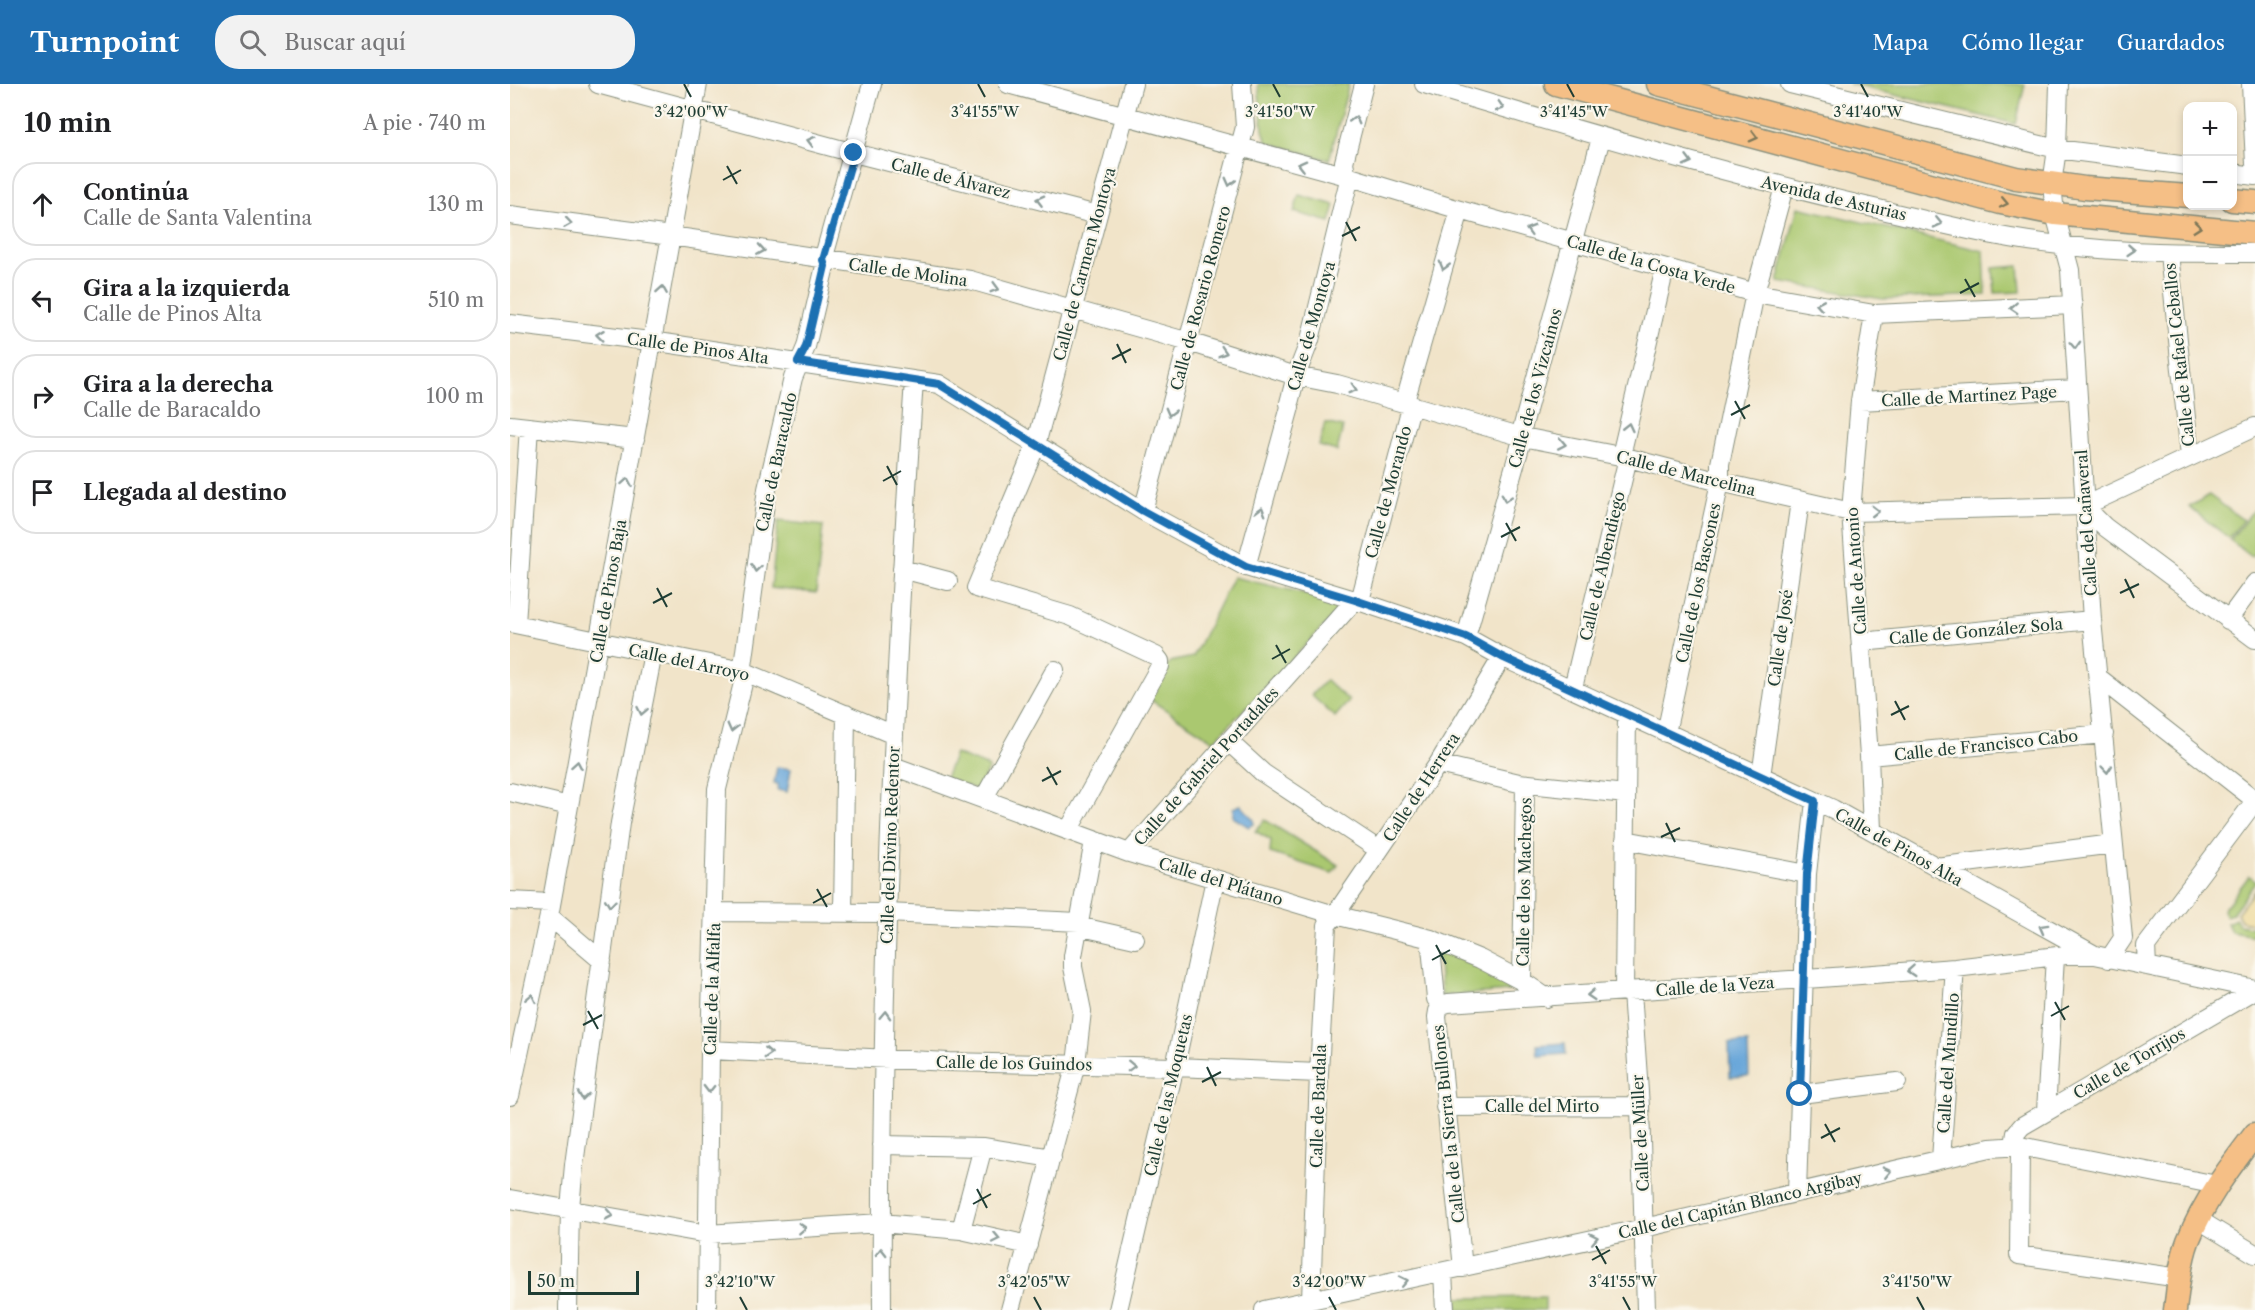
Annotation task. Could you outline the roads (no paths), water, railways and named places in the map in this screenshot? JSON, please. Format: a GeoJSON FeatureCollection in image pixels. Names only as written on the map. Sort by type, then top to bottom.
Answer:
{"type":"FeatureCollection","features":[{"type":"Feature","properties":{"kind":"main road"},"geometry":{"type":"LineString","coordinates":[[1556,84],[1993,201],[2055,214],[2255,232]]}},
{"type":"Feature","properties":{"kind":"main road"},"geometry":{"type":"LineString","coordinates":[[1658,84],[1980,170],[2052,184],[2183,196]]}},
{"type":"Feature","properties":{"kind":"main road"},"geometry":{"type":"LineString","coordinates":[[2237,200],[2255,202]]}},
{"type":"Feature","properties":{"kind":"main road"},"geometry":{"type":"LineString","coordinates":[[2175,1310],[2188,1242],[2217,1185],[2255,1134]]}},
{"type":"Feature","properties":{"kind":"street","name":"Calle de Álvarez"},"geometry":{"type":"LineString","coordinates":[[598,84],[1097,215]]}},
{"type":"Feature","properties":{"kind":"street","name":"Calle de Pinos Baja"},"geometry":{"type":"LineString","coordinates":[[510,1096],[550,910],[656,329],[698,84]]}},
{"type":"Feature","properties":{"kind":"street","name":"Calle de Baracaldo"},"geometry":{"type":"LineString","coordinates":[[743,671],[767,489],[798,362],[806,347],[825,266],[823,260],[872,84]]}},
{"type":"Feature","properties":{"kind":"street","name":"Calle de la Costa Verde"},"geometry":{"type":"LineString","coordinates":[[1008,84],[1347,176],[1755,293],[1874,314],[2073,304]]}},
{"type":"Feature","properties":{"kind":"street","name":"Calle de Carmen Montoya"},"geometry":{"type":"LineString","coordinates":[[1068,831],[1160,666],[1160,661],[1156,656],[1070,616],[976,588],[1036,445],[1133,84]]}},
{"type":"Feature","properties":{"kind":"street","name":"Calle de Rosario Romero"},"geometry":{"type":"LineString","coordinates":[[1143,511],[1190,342],[1245,127],[1242,84]]}},
{"type":"Feature","properties":{"kind":"street","name":"Calle de Montoya"},"geometry":{"type":"LineString","coordinates":[[1246,567],[1290,407],[1296,376],[1310,340],[1348,184],[1344,162],[1364,84]]}},
{"type":"Feature","properties":{"kind":"street","name":"Avenida de Asturias"},"geometry":{"type":"LineString","coordinates":[[1424,84],[1601,138],[1784,187],[1993,235],[2063,246],[2169,253],[2255,254]]}},
{"type":"Feature","properties":{"kind":"street"},"geometry":{"type":"LineString","coordinates":[[1790,84],[1813,87],[2057,149],[2183,165]]}},
{"type":"Feature","properties":{"kind":"street","name":"Calle del Cañaveral"},"geometry":{"type":"LineString","coordinates":[[2059,84],[2057,149],[2052,184],[2055,214],[2070,270],[2092,621],[2123,938]]}},
{"type":"Feature","properties":{"kind":"street"},"geometry":{"type":"LineString","coordinates":[[2251,84],[2255,164]]}},
{"type":"Feature","properties":{"kind":"street","name":"Calle de los Vizcaínos"},"geometry":{"type":"LineString","coordinates":[[1466,637],[1523,437],[1522,429],[1601,138]]}},
{"type":"Feature","properties":{"kind":"street"},"geometry":{"type":"LineString","coordinates":[[2237,174],[2255,176]]}},
{"type":"Feature","properties":{"kind":"street","name":"Calle de los Bascones"},"geometry":{"type":"LineString","coordinates":[[1666,733],[1719,482],[1720,464],[1755,293],[1784,187]]}},
{"type":"Feature","properties":{"kind":"street","name":"Calle de Morando"},"geometry":{"type":"LineString","coordinates":[[1355,600],[1361,597],[1411,406],[1406,398],[1460,210]]}},
{"type":"Feature","properties":{"kind":"street","name":"Calle de Molina"},"geometry":{"type":"LineString","coordinates":[[510,215],[970,280],[1190,342],[1296,376]]}},
{"type":"Feature","properties":{"kind":"street","name":"Calle de Rafael Ceballos"},"geometry":{"type":"LineString","coordinates":[[2169,253],[2190,457]]}},
{"type":"Feature","properties":{"kind":"street","name":"Calle de Albendiego"},"geometry":{"type":"LineString","coordinates":[[1573,688],[1626,466],[1623,447],[1665,268]]}},
{"type":"Feature","properties":{"kind":"street","name":"Calle de Antonio"},"geometry":{"type":"LineString","coordinates":[[1872,830],[1869,756],[1851,512],[1860,400],[1874,314]]}},
{"type":"Feature","properties":{"kind":"street","name":"Calle de Pinos Alta"},"geometry":{"type":"LineString","coordinates":[[510,324],[652,341],[939,384],[1143,511],[1246,567],[1466,637],[1502,657],[1815,801],[2102,957],[2255,990]]}},
{"type":"Feature","properties":{"kind":"street","name":"Calle de Marcelina"},"geometry":{"type":"LineString","coordinates":[[1296,376],[1336,384],[1523,437],[1624,457],[1719,482],[1851,512],[2084,506]]}},
{"type":"Feature","properties":{"kind":"street","name":"Calle del Divino Redentor"},"geometry":{"type":"LineString","coordinates":[[882,1310],[881,1223],[887,913],[902,569],[914,380]]}},
{"type":"Feature","properties":{"kind":"street","name":"Calle de Martínez Page"},"geometry":{"type":"LineString","coordinates":[[1860,400],[2077,389]]}},
{"type":"Feature","properties":{"kind":"street"},"geometry":{"type":"LineString","coordinates":[[510,424],[635,439]]}},
{"type":"Feature","properties":{"kind":"street"},"geometry":{"type":"LineString","coordinates":[[513,624],[529,427]]}},
{"type":"Feature","properties":{"kind":"street"},"geometry":{"type":"LineString","coordinates":[[2255,428],[2084,506],[2105,527],[2255,639]]}},
{"type":"Feature","properties":{"kind":"street","name":"Calle de José"},"geometry":{"type":"LineString","coordinates":[[1761,776],[1800,501]]}},
{"type":"Feature","properties":{"kind":"street"},"geometry":{"type":"LineString","coordinates":[[902,569],[948,581]]}},
{"type":"Feature","properties":{"kind":"street"},"geometry":{"type":"LineString","coordinates":[[2228,620],[2255,583]]}},
{"type":"Feature","properties":{"kind":"street","name":"Calle de Gabriel Portadales"},"geometry":{"type":"LineString","coordinates":[[1129,853],[1355,600]]}},
{"type":"Feature","properties":{"kind":"street","name":"Calle de González Sola"},"geometry":{"type":"LineString","coordinates":[[1861,642],[2092,621]]}},
{"type":"Feature","properties":{"kind":"street","name":"Calle del Arroyo"},"geometry":{"type":"LineString","coordinates":[[513,624],[743,671],[894,735]]}},
{"type":"Feature","properties":{"kind":"street"},"geometry":{"type":"LineString","coordinates":[[568,1310],[570,1208],[574,1165],[620,823],[653,653]]}},
{"type":"Feature","properties":{"kind":"street","name":"Calle de Herrera"},"geometry":{"type":"LineString","coordinates":[[1335,915],[1438,764],[1502,657]]}},
{"type":"Feature","properties":{"kind":"street"},"geometry":{"type":"LineString","coordinates":[[984,798],[1055,670]]}},
{"type":"Feature","properties":{"kind":"street","name":"Calle de la Alfalfa"},"geometry":{"type":"LineString","coordinates":[[707,1310],[710,1050],[717,789],[744,679],[743,671]]}},
{"type":"Feature","properties":{"kind":"street"},"geometry":{"type":"LineString","coordinates":[[2099,678],[2255,801],[2146,946],[2137,950],[2128,947],[2123,938],[2102,957]]}},
{"type":"Feature","properties":{"kind":"street"},"geometry":{"type":"LineString","coordinates":[[843,912],[846,714]]}},
{"type":"Feature","properties":{"kind":"street","name":"Calle de Müller"},"geometry":{"type":"LineString","coordinates":[[1627,714],[1625,840],[1628,992],[1640,1106],[1646,1310]]}},
{"type":"Feature","properties":{"kind":"street","name":"Calle de Francisco Cabo"},"geometry":{"type":"LineString","coordinates":[[1869,756],[2103,734]]}},
{"type":"Feature","properties":{"kind":"street"},"geometry":{"type":"LineString","coordinates":[[1229,742],[1263,773],[1379,850]]}},
{"type":"Feature","properties":{"kind":"street"},"geometry":{"type":"LineString","coordinates":[[1438,764],[1525,784],[1626,794]]}},
{"type":"Feature","properties":{"kind":"street","name":"Calle del Plátano"},"geometry":{"type":"LineString","coordinates":[[893,765],[1129,853],[1335,915],[1431,939],[1480,959],[1522,981],[1547,998]]}},
{"type":"Feature","properties":{"kind":"street","name":"Calle de los Machegos"},"geometry":{"type":"LineString","coordinates":[[1522,981],[1525,784]]}},
{"type":"Feature","properties":{"kind":"street"},"geometry":{"type":"LineString","coordinates":[[510,792],[569,806]]}},
{"type":"Feature","properties":{"kind":"street"},"geometry":{"type":"LineString","coordinates":[[1797,1193],[1807,874],[1815,801]]}},
{"type":"Feature","properties":{"kind":"street"},"geometry":{"type":"LineString","coordinates":[[1625,840],[1807,874]]}},
{"type":"Feature","properties":{"kind":"street"},"geometry":{"type":"LineString","coordinates":[[1010,1310],[1076,1064],[1082,1011],[1073,967],[1094,841]]}},
{"type":"Feature","properties":{"kind":"street"},"geometry":{"type":"LineString","coordinates":[[1936,867],[2113,844]]}},
{"type":"Feature","properties":{"kind":"street","name":"Calle de las Moquetas"},"geometry":{"type":"LineString","coordinates":[[1118,1310],[1175,1067],[1215,879]]}},
{"type":"Feature","properties":{"kind":"street"},"geometry":{"type":"LineString","coordinates":[[510,901],[550,910],[602,961]]}},
{"type":"Feature","properties":{"kind":"street"},"geometry":{"type":"LineString","coordinates":[[714,912],[887,913],[1079,922],[1083,927],[1135,939]]}},
{"type":"Feature","properties":{"kind":"street","name":"Calle de Bardala"},"geometry":{"type":"LineString","coordinates":[[1311,1300],[1327,925],[1335,915]]}},
{"type":"Feature","properties":{"kind":"street"},"geometry":{"type":"LineString","coordinates":[[2146,946],[2147,966]]}},
{"type":"Feature","properties":{"kind":"street","name":"Calle de la Sierra Bullones"},"geometry":{"type":"LineString","coordinates":[[1431,947],[1436,999],[1442,1005],[1437,1017],[1463,1268]]}},
{"type":"Feature","properties":{"kind":"street"},"geometry":{"type":"LineString","coordinates":[[2046,1112],[2055,957]]}},
{"type":"Feature","properties":{"kind":"street","name":"Calle de la Veza"},"geometry":{"type":"LineString","coordinates":[[1442,1005],[1955,968],[2055,957],[2102,957]]}},
{"type":"Feature","properties":{"kind":"street","name":"Calle del Mundillo"},"geometry":{"type":"LineString","coordinates":[[1941,1159],[1955,968]]}},
{"type":"Feature","properties":{"kind":"street","name":"Calle de Torrijos"},"geometry":{"type":"LineString","coordinates":[[2017,1146],[2016,1133],[2022,1126],[2255,990]]}},
{"type":"Feature","properties":{"kind":"street","name":"Calle de los Guindos"},"geometry":{"type":"LineString","coordinates":[[710,1050],[958,1062],[1319,1073]]}},
{"type":"Feature","properties":{"kind":"street"},"geometry":{"type":"LineString","coordinates":[[1800,1094],[1897,1083]]}},
{"type":"Feature","properties":{"kind":"street","name":"Calle del Mirto"},"geometry":{"type":"LineString","coordinates":[[1445,1107],[1640,1106]]}},
{"type":"Feature","properties":{"kind":"street"},"geometry":{"type":"LineString","coordinates":[[882,1145],[983,1147],[1052,1158]]}},
{"type":"Feature","properties":{"kind":"street"},"geometry":{"type":"LineString","coordinates":[[2017,1146],[2019,1256],[2180,1278]]}},
{"type":"Feature","properties":{"kind":"street","name":"Calle del Capitán Blanco Argibay"},"geometry":{"type":"LineString","coordinates":[[1264,1310],[1443,1273],[1941,1159],[2017,1146],[2217,1185]]}},
{"type":"Feature","properties":{"kind":"street"},"geometry":{"type":"LineString","coordinates":[[961,1230],[983,1147]]}},
{"type":"Feature","properties":{"kind":"street"},"geometry":{"type":"LineString","coordinates":[[510,1199],[707,1234],[881,1223],[961,1230],[1028,1245]]}},
{"type":"Feature","properties":{"kind":"street"},"geometry":{"type":"LineString","coordinates":[[2199,1220],[2255,1254]]}},
{"type":"Feature","properties":{"kind":"street"},"geometry":{"type":"LineString","coordinates":[[1443,1273],[1445,1310]]}},
{"type":"Feature","properties":{"kind":"water"},"geometry":{"type":"Polygon","coordinates":[[[777,767],[791,769],[787,792],[777,790],[778,784],[774,783],[777,767]]]}},
{"type":"Feature","properties":{"kind":"water"},"geometry":{"type":"Polygon","coordinates":[[[1241,805],[1254,820],[1254,824],[1249,827],[1233,817],[1233,808],[1241,805]]]}},
{"type":"Feature","properties":{"kind":"water"},"geometry":{"type":"Polygon","coordinates":[[[1565,1043],[1566,1054],[1538,1056],[1537,1045],[1565,1043]]]}},
{"type":"Feature","properties":{"kind":"water"},"geometry":{"type":"Polygon","coordinates":[[[1729,1043],[1748,1043],[1749,1076],[1730,1077],[1729,1043]]]}}]}
